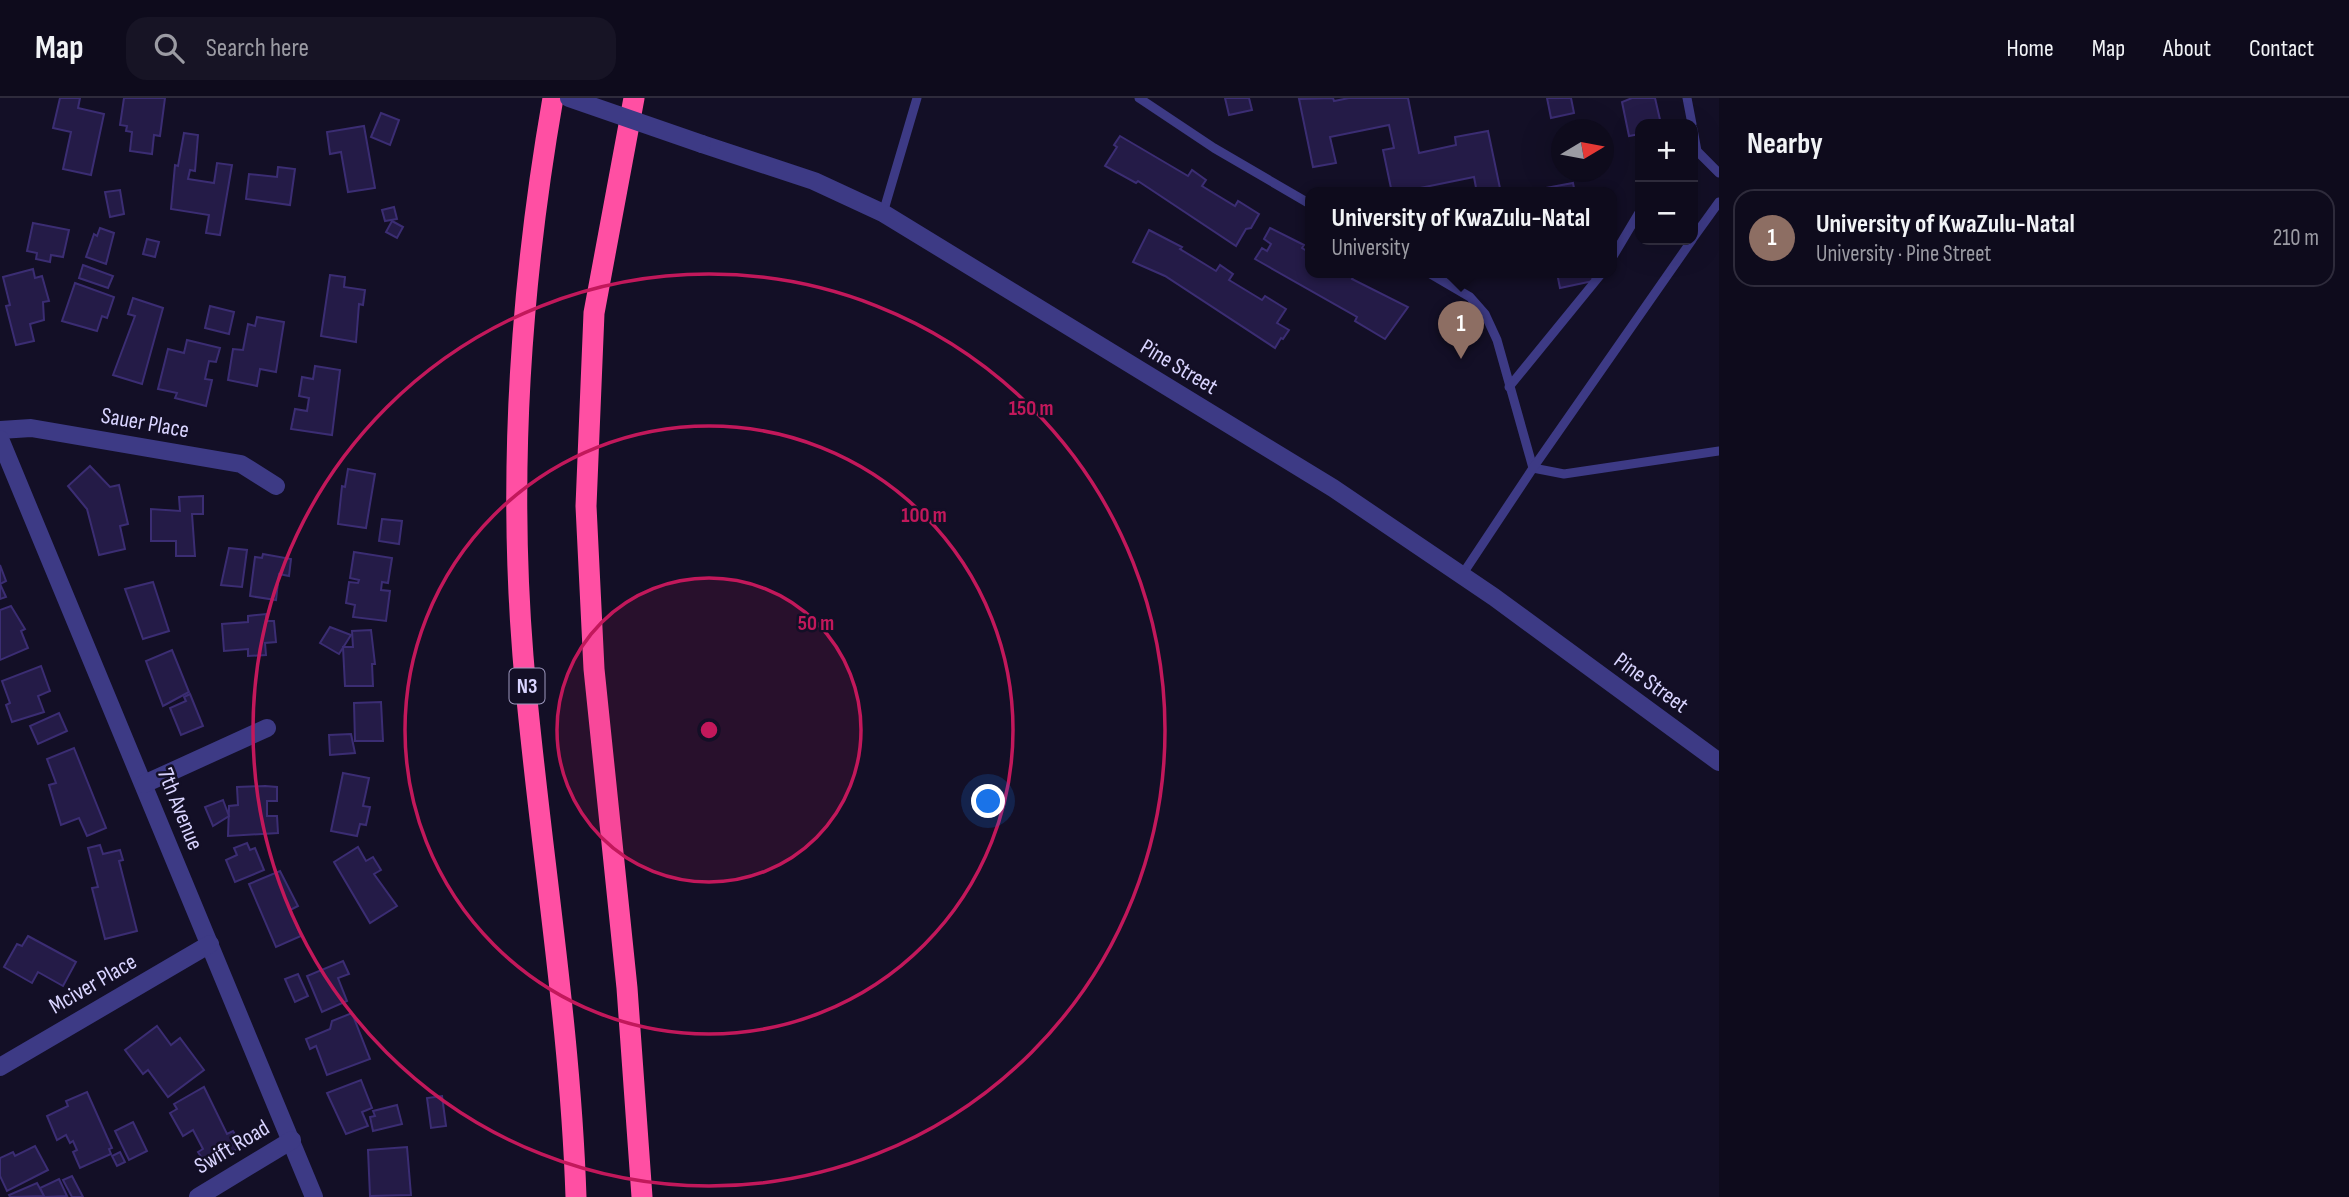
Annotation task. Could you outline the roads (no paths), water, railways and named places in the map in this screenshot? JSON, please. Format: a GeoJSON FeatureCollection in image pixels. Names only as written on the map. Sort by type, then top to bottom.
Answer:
{"type":"FeatureCollection","features":[{"type":"Feature","properties":{"kind":"highway","name":"N3"},"geometry":{"type":"LineString","coordinates":[[553,98],[540,174],[523,318],[517,485],[523,654],[563,1023],[576,1197]]}},
{"type":"Feature","properties":{"kind":"highway"},"geometry":{"type":"LineString","coordinates":[[634,98],[594,313],[586,506],[594,669],[627,988],[642,1197]]}},
{"type":"Feature","properties":{"kind":"street","name":"Pine Street"},"geometry":{"type":"LineString","coordinates":[[569,98],[814,181],[883,213],[1333,488],[1462,575],[1719,762]]}},
{"type":"Feature","properties":{"kind":"street","name":"Sauer Place"},"geometry":{"type":"LineString","coordinates":[[0,430],[32,428],[241,464],[276,486]]}},
{"type":"Feature","properties":{"kind":"street","name":"7th Avenue"},"geometry":{"type":"LineString","coordinates":[[0,439],[314,1197]]}},
{"type":"Feature","properties":{"kind":"street"},"geometry":{"type":"LineString","coordinates":[[144,784],[267,728]]}},
{"type":"Feature","properties":{"kind":"street","name":"Mciver Place"},"geometry":{"type":"LineString","coordinates":[[0,1067],[210,944]]}},
{"type":"Feature","properties":{"kind":"street","name":"Swift Road"},"geometry":{"type":"LineString","coordinates":[[198,1197],[292,1140]]}},
{"type":"Feature","properties":{"kind":"lane"},"geometry":{"type":"LineString","coordinates":[[883,213],[917,98]]}},
{"type":"Feature","properties":{"kind":"lane"},"geometry":{"type":"LineString","coordinates":[[1139,98],[1214,148],[1305,201]]}},
{"type":"Feature","properties":{"kind":"lane"},"geometry":{"type":"LineString","coordinates":[[1687,98],[1691,119]]}},
{"type":"Feature","properties":{"kind":"lane"},"geometry":{"type":"LineString","coordinates":[[1698,156],[1719,173]]}},
{"type":"Feature","properties":{"kind":"lane"},"geometry":{"type":"LineString","coordinates":[[1698,231],[1719,202]]}},
{"type":"Feature","properties":{"kind":"lane"},"geometry":{"type":"LineString","coordinates":[[1617,250],[1635,219]]}},
{"type":"Feature","properties":{"kind":"lane"},"geometry":{"type":"LineString","coordinates":[[1462,575],[1688,245]]}},
{"type":"Feature","properties":{"kind":"lane"},"geometry":{"type":"LineString","coordinates":[[1438,278],[1470,297],[1485,314],[1497,340],[1533,468]]}},
{"type":"Feature","properties":{"kind":"lane"},"geometry":{"type":"LineString","coordinates":[[1509,387],[1598,278]]}},
{"type":"Feature","properties":{"kind":"lane"},"geometry":{"type":"LineString","coordinates":[[1533,468],[1564,474],[1719,451]]}},
{"type":"Feature","properties":{"kind":"place","name":"University of KwaZulu-Natal"},"geometry":{"type":"Point","coordinates":[1461,359]}}]}
